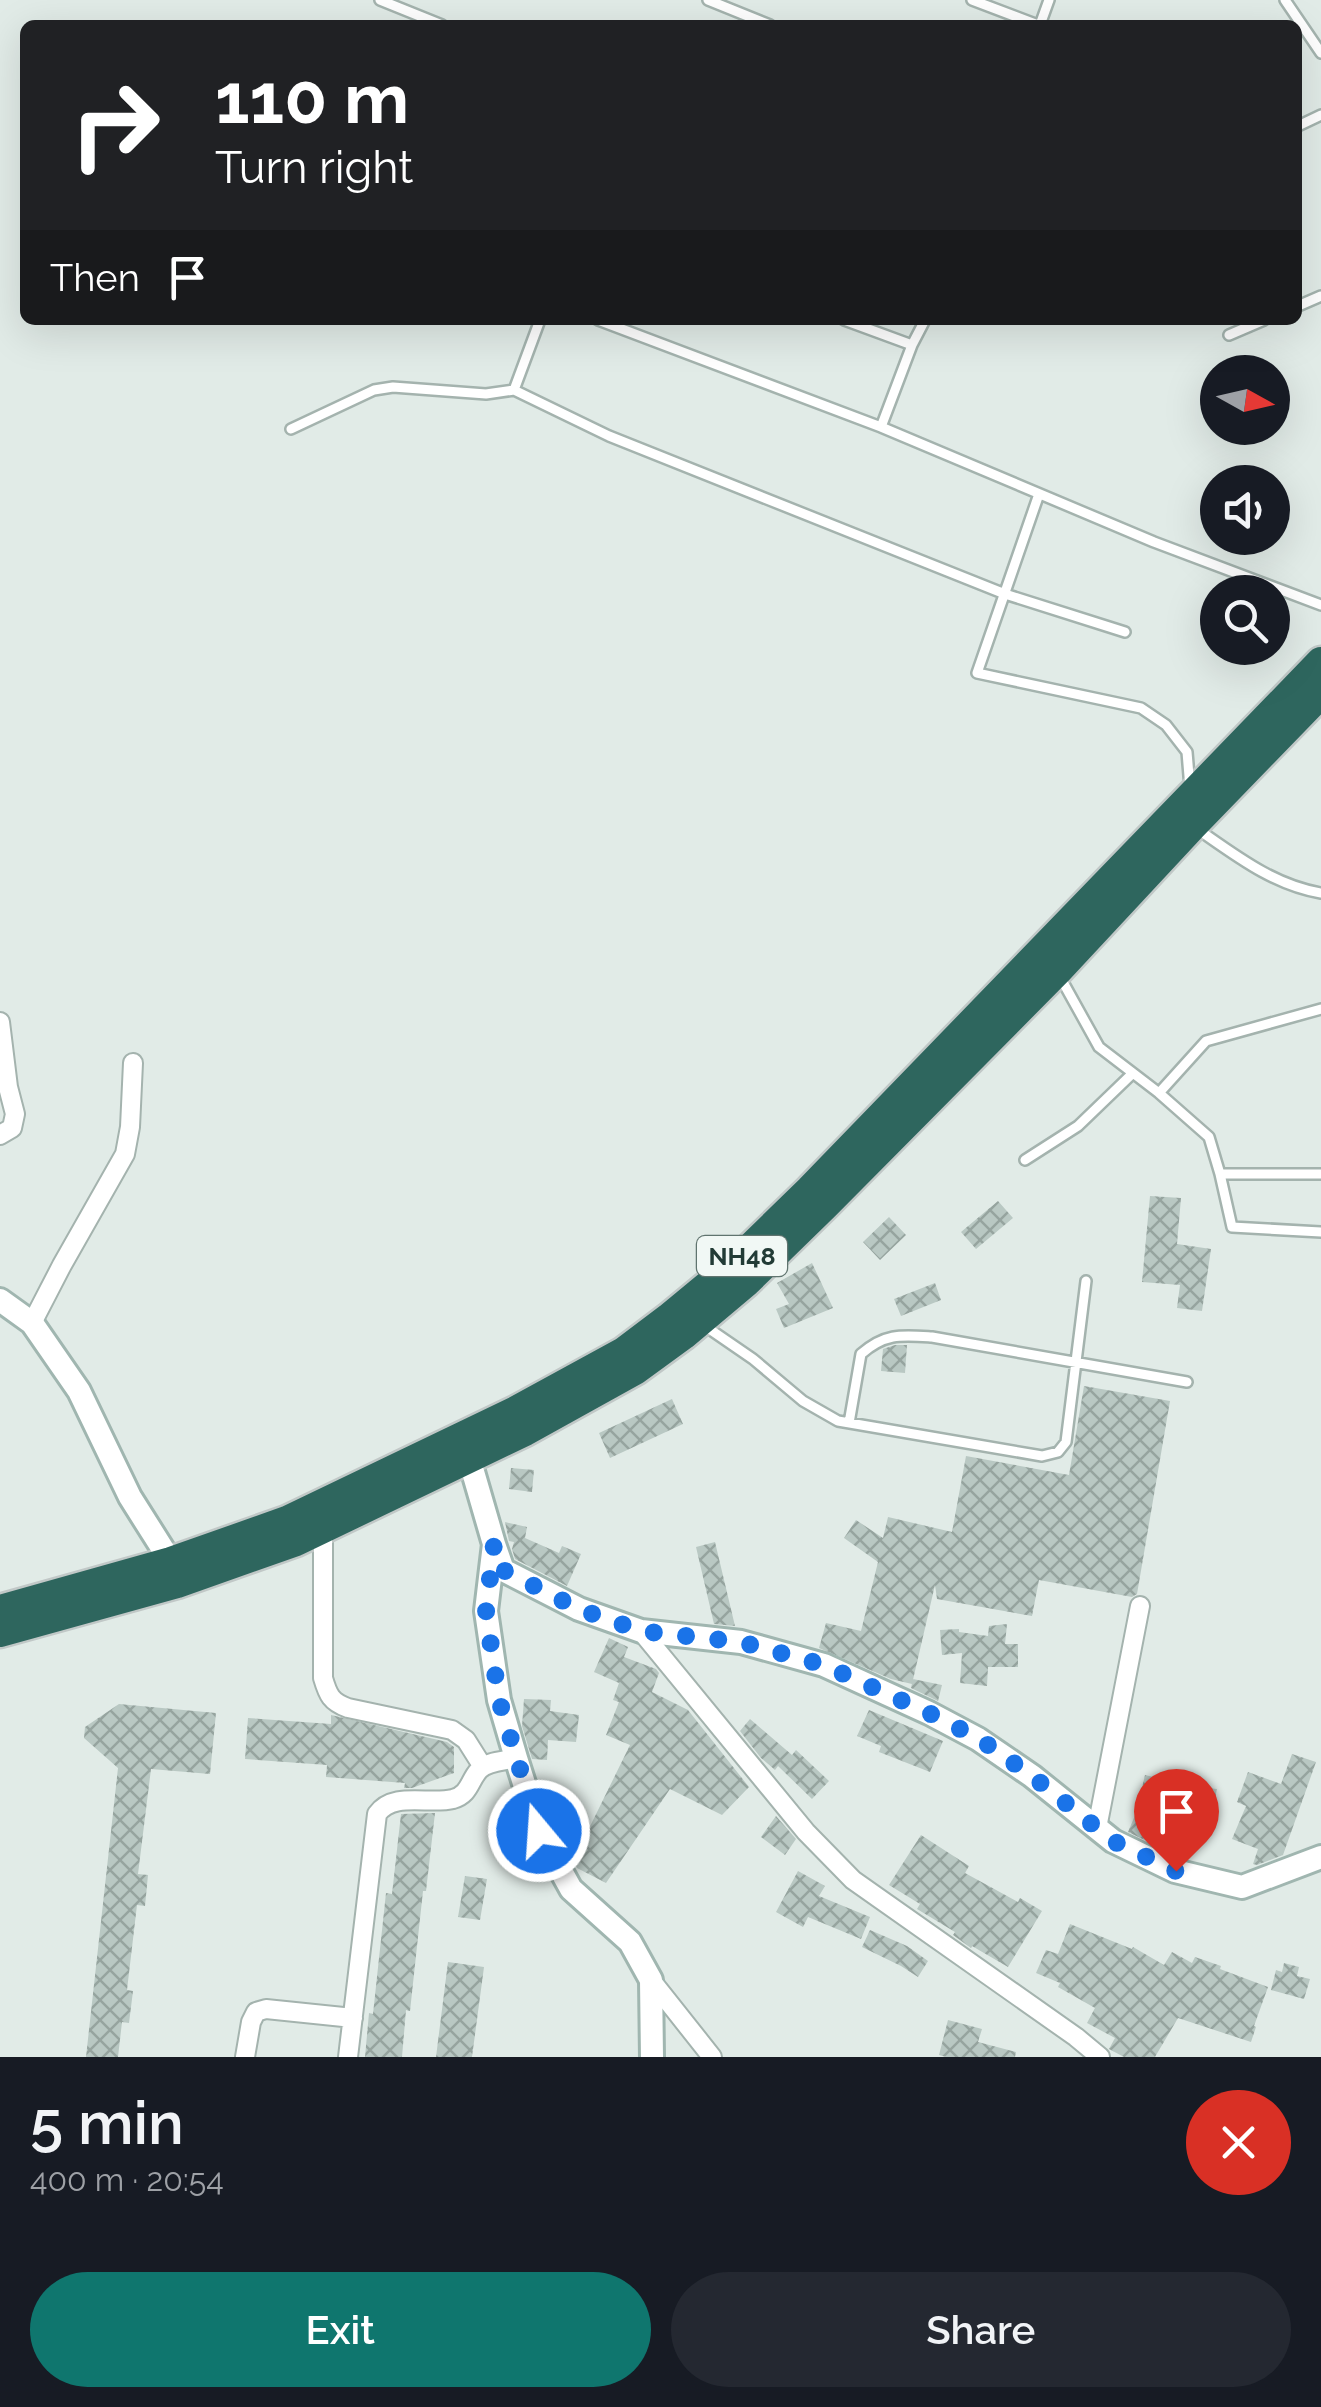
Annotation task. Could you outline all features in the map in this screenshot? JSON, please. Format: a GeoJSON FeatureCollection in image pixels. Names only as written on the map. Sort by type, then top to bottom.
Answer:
{"type":"FeatureCollection","features":[{"type":"Feature","properties":{"kind":"highway","name":"NH48"},"geometry":{"type":"LineString","coordinates":[[463,1449],[525,1430],[635,1370],[746,1282],[1057,970],[1321,662]]}},
{"type":"Feature","properties":{"kind":"highway","name":"NH48"},"geometry":{"type":"LineString","coordinates":[[0,1632],[174,1572],[288,1522],[375,1491],[463,1449],[533,1402],[624,1352],[732,1266],[1192,811],[1321,693]]}},
{"type":"Feature","properties":{"kind":"highway","name":"NH48"},"geometry":{"type":"LineString","coordinates":[[0,1610],[261,1554],[323,1528],[375,1491]]}},
{"type":"Feature","properties":{"kind":"street"},"geometry":{"type":"LineString","coordinates":[[0,1022],[15,1114],[12,1128],[0,1135]]}},
{"type":"Feature","properties":{"kind":"street"},"geometry":{"type":"LineString","coordinates":[[32,1323],[126,1154],[133,1063]]}},
{"type":"Feature","properties":{"kind":"street"},"geometry":{"type":"LineString","coordinates":[[0,1300],[32,1323],[79,1391],[130,1497],[174,1572]]}},
{"type":"Feature","properties":{"kind":"street"},"geometry":{"type":"LineString","coordinates":[[463,1449],[503,1570],[579,1609],[641,1631],[741,1642],[824,1665],[978,1738],[1113,1841],[1176,1871],[1242,1886],[1321,1858]]}},
{"type":"Feature","properties":{"kind":"street"},"geometry":{"type":"LineString","coordinates":[[323,1528],[323,1678],[328,1696],[348,1708],[452,1730],[466,1740],[483,1767]]}},
{"type":"Feature","properties":{"kind":"street"},"geometry":{"type":"LineString","coordinates":[[494,1544],[486,1612],[499,1700],[539,1831],[571,1889],[630,1942],[651,1980],[712,2057]]}},
{"type":"Feature","properties":{"kind":"street"},"geometry":{"type":"LineString","coordinates":[[1097,1828],[1140,1606]]}},
{"type":"Feature","properties":{"kind":"street"},"geometry":{"type":"LineString","coordinates":[[641,1631],[806,1832],[853,1880],[1076,2036],[1100,2057]]}},
{"type":"Feature","properties":{"kind":"street"},"geometry":{"type":"LineString","coordinates":[[348,2057],[377,1814],[392,1802],[455,1798],[466,1792],[483,1767],[516,1758]]}},
{"type":"Feature","properties":{"kind":"street"},"geometry":{"type":"LineString","coordinates":[[651,1980],[652,2057]]}},
{"type":"Feature","properties":{"kind":"street"},"geometry":{"type":"LineString","coordinates":[[245,2057],[256,2012],[266,2009],[354,2018]]}},
{"type":"Feature","properties":{"kind":"lane"},"geometry":{"type":"LineString","coordinates":[[380,0],[430,20]]}},
{"type":"Feature","properties":{"kind":"lane"},"geometry":{"type":"LineString","coordinates":[[708,0],[758,20]]}},
{"type":"Feature","properties":{"kind":"lane"},"geometry":{"type":"LineString","coordinates":[[972,0],[1026,20]]}},
{"type":"Feature","properties":{"kind":"lane"},"geometry":{"type":"LineString","coordinates":[[1302,25],[1321,53]]}},
{"type":"Feature","properties":{"kind":"lane"},"geometry":{"type":"LineString","coordinates":[[514,390],[538,325]]}},
{"type":"Feature","properties":{"kind":"lane"},"geometry":{"type":"LineString","coordinates":[[611,325],[881,427],[1154,542],[1321,604]]}},
{"type":"Feature","properties":{"kind":"lane"},"geometry":{"type":"LineString","coordinates":[[858,325],[912,345]]}},
{"type":"Feature","properties":{"kind":"lane"},"geometry":{"type":"LineString","coordinates":[[881,427],[922,325]]}},
{"type":"Feature","properties":{"kind":"lane"},"geometry":{"type":"LineString","coordinates":[[1229,335],[1252,325]]}},
{"type":"Feature","properties":{"kind":"lane"},"geometry":{"type":"LineString","coordinates":[[291,429],[374,390],[486,394],[514,390],[609,436],[1005,594],[1125,632]]}},
{"type":"Feature","properties":{"kind":"lane"},"geometry":{"type":"LineString","coordinates":[[1039,494],[978,673],[1141,708],[1166,725],[1187,752],[1192,811],[1261,872],[1300,890],[1321,893]]}},
{"type":"Feature","properties":{"kind":"lane"},"geometry":{"type":"LineString","coordinates":[[1057,970],[1099,1047],[1209,1137],[1232,1227],[1321,1232]]}},
{"type":"Feature","properties":{"kind":"lane"},"geometry":{"type":"LineString","coordinates":[[1158,1093],[1206,1042],[1321,1009]]}},
{"type":"Feature","properties":{"kind":"lane"},"geometry":{"type":"LineString","coordinates":[[1025,1160],[1078,1126],[1133,1073]]}},
{"type":"Feature","properties":{"kind":"lane"},"geometry":{"type":"LineString","coordinates":[[1220,1174],[1321,1174]]}},
{"type":"Feature","properties":{"kind":"lane"},"geometry":{"type":"LineString","coordinates":[[699,1322],[753,1359],[803,1401],[838,1421],[1042,1456],[1058,1452],[1066,1442],[1086,1282]]}},
{"type":"Feature","properties":{"kind":"lane"},"geometry":{"type":"LineString","coordinates":[[849,1423],[860,1354],[878,1340],[902,1335],[1186,1382]]}},
{"type":"Feature","properties":{"kind":"building"},"geometry":{"type":"Polygon","coordinates":[[[1150,1196],[1181,1198],[1177,1244],[1211,1249],[1202,1311],[1177,1308],[1180,1285],[1142,1282],[1150,1196]]]}},
{"type":"Feature","properties":{"kind":"building"},"geometry":{"type":"Polygon","coordinates":[[[998,1201],[1013,1218],[976,1249],[961,1232],[998,1201]]]}},
{"type":"Feature","properties":{"kind":"building"},"geometry":{"type":"Polygon","coordinates":[[[889,1217],[906,1235],[880,1260],[863,1242],[889,1217]]]}},
{"type":"Feature","properties":{"kind":"building"},"geometry":{"type":"Polygon","coordinates":[[[812,1263],[833,1308],[784,1328],[776,1309],[789,1304],[777,1283],[812,1263]]]}},
{"type":"Feature","properties":{"kind":"building"},"geometry":{"type":"Polygon","coordinates":[[[935,1283],[941,1300],[901,1316],[894,1299],[935,1283]]]}},
{"type":"Feature","properties":{"kind":"building"},"geometry":{"type":"Polygon","coordinates":[[[907,1345],[905,1373],[881,1371],[883,1349],[907,1345]]]}},
{"type":"Feature","properties":{"kind":"building"},"geometry":{"type":"Polygon","coordinates":[[[1084,1386],[1170,1401],[1137,1594],[1132,1597],[1039,1580],[1032,1616],[937,1599],[935,1585],[912,1684],[819,1648],[826,1623],[861,1631],[878,1562],[844,1538],[856,1520],[883,1538],[888,1517],[952,1532],[966,1456],[1069,1475],[1084,1386]]]}},
{"type":"Feature","properties":{"kind":"building"},"geometry":{"type":"Polygon","coordinates":[[[672,1399],[683,1424],[610,1458],[599,1433],[672,1399]]]}},
{"type":"Feature","properties":{"kind":"building"},"geometry":{"type":"Polygon","coordinates":[[[511,1468],[534,1470],[532,1492],[509,1489],[511,1468]]]}},
{"type":"Feature","properties":{"kind":"building"},"geometry":{"type":"Polygon","coordinates":[[[505,1522],[527,1527],[525,1538],[559,1553],[562,1546],[581,1554],[567,1586],[515,1559],[514,1542],[509,1541],[505,1522]]]}},
{"type":"Feature","properties":{"kind":"building"},"geometry":{"type":"Polygon","coordinates":[[[715,1542],[735,1626],[714,1624],[696,1547],[715,1542]]]}},
{"type":"Feature","properties":{"kind":"building"},"geometry":{"type":"Polygon","coordinates":[[[1007,1624],[1005,1644],[1018,1644],[1018,1667],[988,1667],[987,1686],[960,1683],[962,1653],[942,1655],[940,1630],[959,1629],[988,1636],[989,1626],[1007,1624]]]}},
{"type":"Feature","properties":{"kind":"building"},"geometry":{"type":"Polygon","coordinates":[[[609,1638],[628,1647],[624,1657],[656,1669],[659,1673],[652,1692],[688,1710],[749,1787],[722,1815],[670,1789],[606,1883],[577,1868],[573,1861],[630,1745],[606,1735],[619,1702],[613,1700],[619,1683],[594,1672],[609,1638]]]}},
{"type":"Feature","properties":{"kind":"building"},"geometry":{"type":"Polygon","coordinates":[[[913,1679],[942,1685],[938,1701],[911,1688],[913,1679]]]}},
{"type":"Feature","properties":{"kind":"building"},"geometry":{"type":"Polygon","coordinates":[[[524,1699],[551,1700],[550,1711],[579,1715],[576,1742],[548,1740],[547,1760],[532,1759],[522,1726],[524,1699]]]}},
{"type":"Feature","properties":{"kind":"building"},"geometry":{"type":"Polygon","coordinates":[[[119,1704],[216,1713],[210,1774],[151,1769],[138,1874],[148,1875],[145,1906],[137,1905],[127,1990],[133,1991],[129,2023],[122,2022],[118,2057],[86,2057],[118,1768],[84,1738],[85,1727],[119,1704]]]}},
{"type":"Feature","properties":{"kind":"building"},"geometry":{"type":"Polygon","coordinates":[[[869,1710],[943,1741],[930,1772],[879,1752],[881,1746],[857,1736],[869,1710]]]}},
{"type":"Feature","properties":{"kind":"building"},"geometry":{"type":"Polygon","coordinates":[[[331,1715],[447,1742],[454,1747],[454,1773],[404,1788],[405,1783],[326,1777],[327,1765],[245,1759],[248,1718],[331,1724],[331,1715]]]}},
{"type":"Feature","properties":{"kind":"building"},"geometry":{"type":"Polygon","coordinates":[[[750,1719],[792,1755],[796,1750],[829,1781],[812,1799],[778,1766],[775,1770],[761,1758],[740,1731],[750,1719]]]}},
{"type":"Feature","properties":{"kind":"building"},"geometry":{"type":"Polygon","coordinates":[[[1292,1754],[1316,1762],[1283,1855],[1253,1864],[1258,1849],[1232,1839],[1246,1806],[1237,1802],[1248,1772],[1281,1784],[1292,1754]]]}},
{"type":"Feature","properties":{"kind":"building"},"geometry":{"type":"Polygon","coordinates":[[[1145,1775],[1217,1789],[1212,1812],[1194,1809],[1176,1855],[1128,1832],[1145,1775]]]}},
{"type":"Feature","properties":{"kind":"building"},"geometry":{"type":"Polygon","coordinates":[[[435,1813],[402,2057],[365,2057],[386,1893],[392,1894],[401,1814],[435,1813]]]}},
{"type":"Feature","properties":{"kind":"building"},"geometry":{"type":"Polygon","coordinates":[[[776,1816],[796,1839],[785,1855],[761,1837],[776,1816]]]}},
{"type":"Feature","properties":{"kind":"building"},"geometry":{"type":"Polygon","coordinates":[[[921,1835],[969,1866],[965,1873],[1042,1911],[1008,1967],[971,1948],[953,1935],[955,1932],[917,1909],[920,1904],[889,1885],[921,1835]]]}},
{"type":"Feature","properties":{"kind":"building"},"geometry":{"type":"Polygon","coordinates":[[[798,1871],[825,1886],[819,1896],[870,1917],[861,1939],[808,1917],[803,1927],[776,1912],[798,1871]]]}},
{"type":"Feature","properties":{"kind":"building"},"geometry":{"type":"Polygon","coordinates":[[[465,1876],[487,1879],[480,1920],[458,1917],[465,1876]]]}},
{"type":"Feature","properties":{"kind":"building"},"geometry":{"type":"Polygon","coordinates":[[[1070,1924],[1133,1947],[1164,1965],[1172,1952],[1192,1963],[1195,1957],[1221,1966],[1220,1969],[1268,1987],[1251,2042],[1178,2018],[1155,2057],[1124,2057],[1109,2049],[1115,2038],[1087,2023],[1095,2008],[1058,1987],[1060,1983],[1036,1973],[1046,1950],[1058,1954],[1070,1924]]]}},
{"type":"Feature","properties":{"kind":"building"},"geometry":{"type":"Polygon","coordinates":[[[870,1930],[907,1946],[928,1961],[918,1977],[862,1947],[870,1930]]]}},
{"type":"Feature","properties":{"kind":"building"},"geometry":{"type":"Polygon","coordinates":[[[448,1962],[484,1967],[472,2057],[436,2057],[448,1962]]]}},
{"type":"Feature","properties":{"kind":"building"},"geometry":{"type":"Polygon","coordinates":[[[1284,1963],[1299,1967],[1297,1976],[1310,1979],[1304,1999],[1271,1990],[1276,1970],[1282,1972],[1284,1963]]]}},
{"type":"Feature","properties":{"kind":"building"},"geometry":{"type":"Polygon","coordinates":[[[948,2020],[982,2029],[978,2042],[1016,2052],[1015,2057],[939,2055],[948,2020]]]}},
{"type":"Feature","properties":{"kind":"route"},"geometry":{"type":"LineString","coordinates":[[539,1831],[499,1700],[486,1612],[494,1544],[503,1570],[579,1609],[641,1631],[741,1642],[824,1665],[929,1713],[978,1738],[1113,1841],[1176,1871]]}}]}
